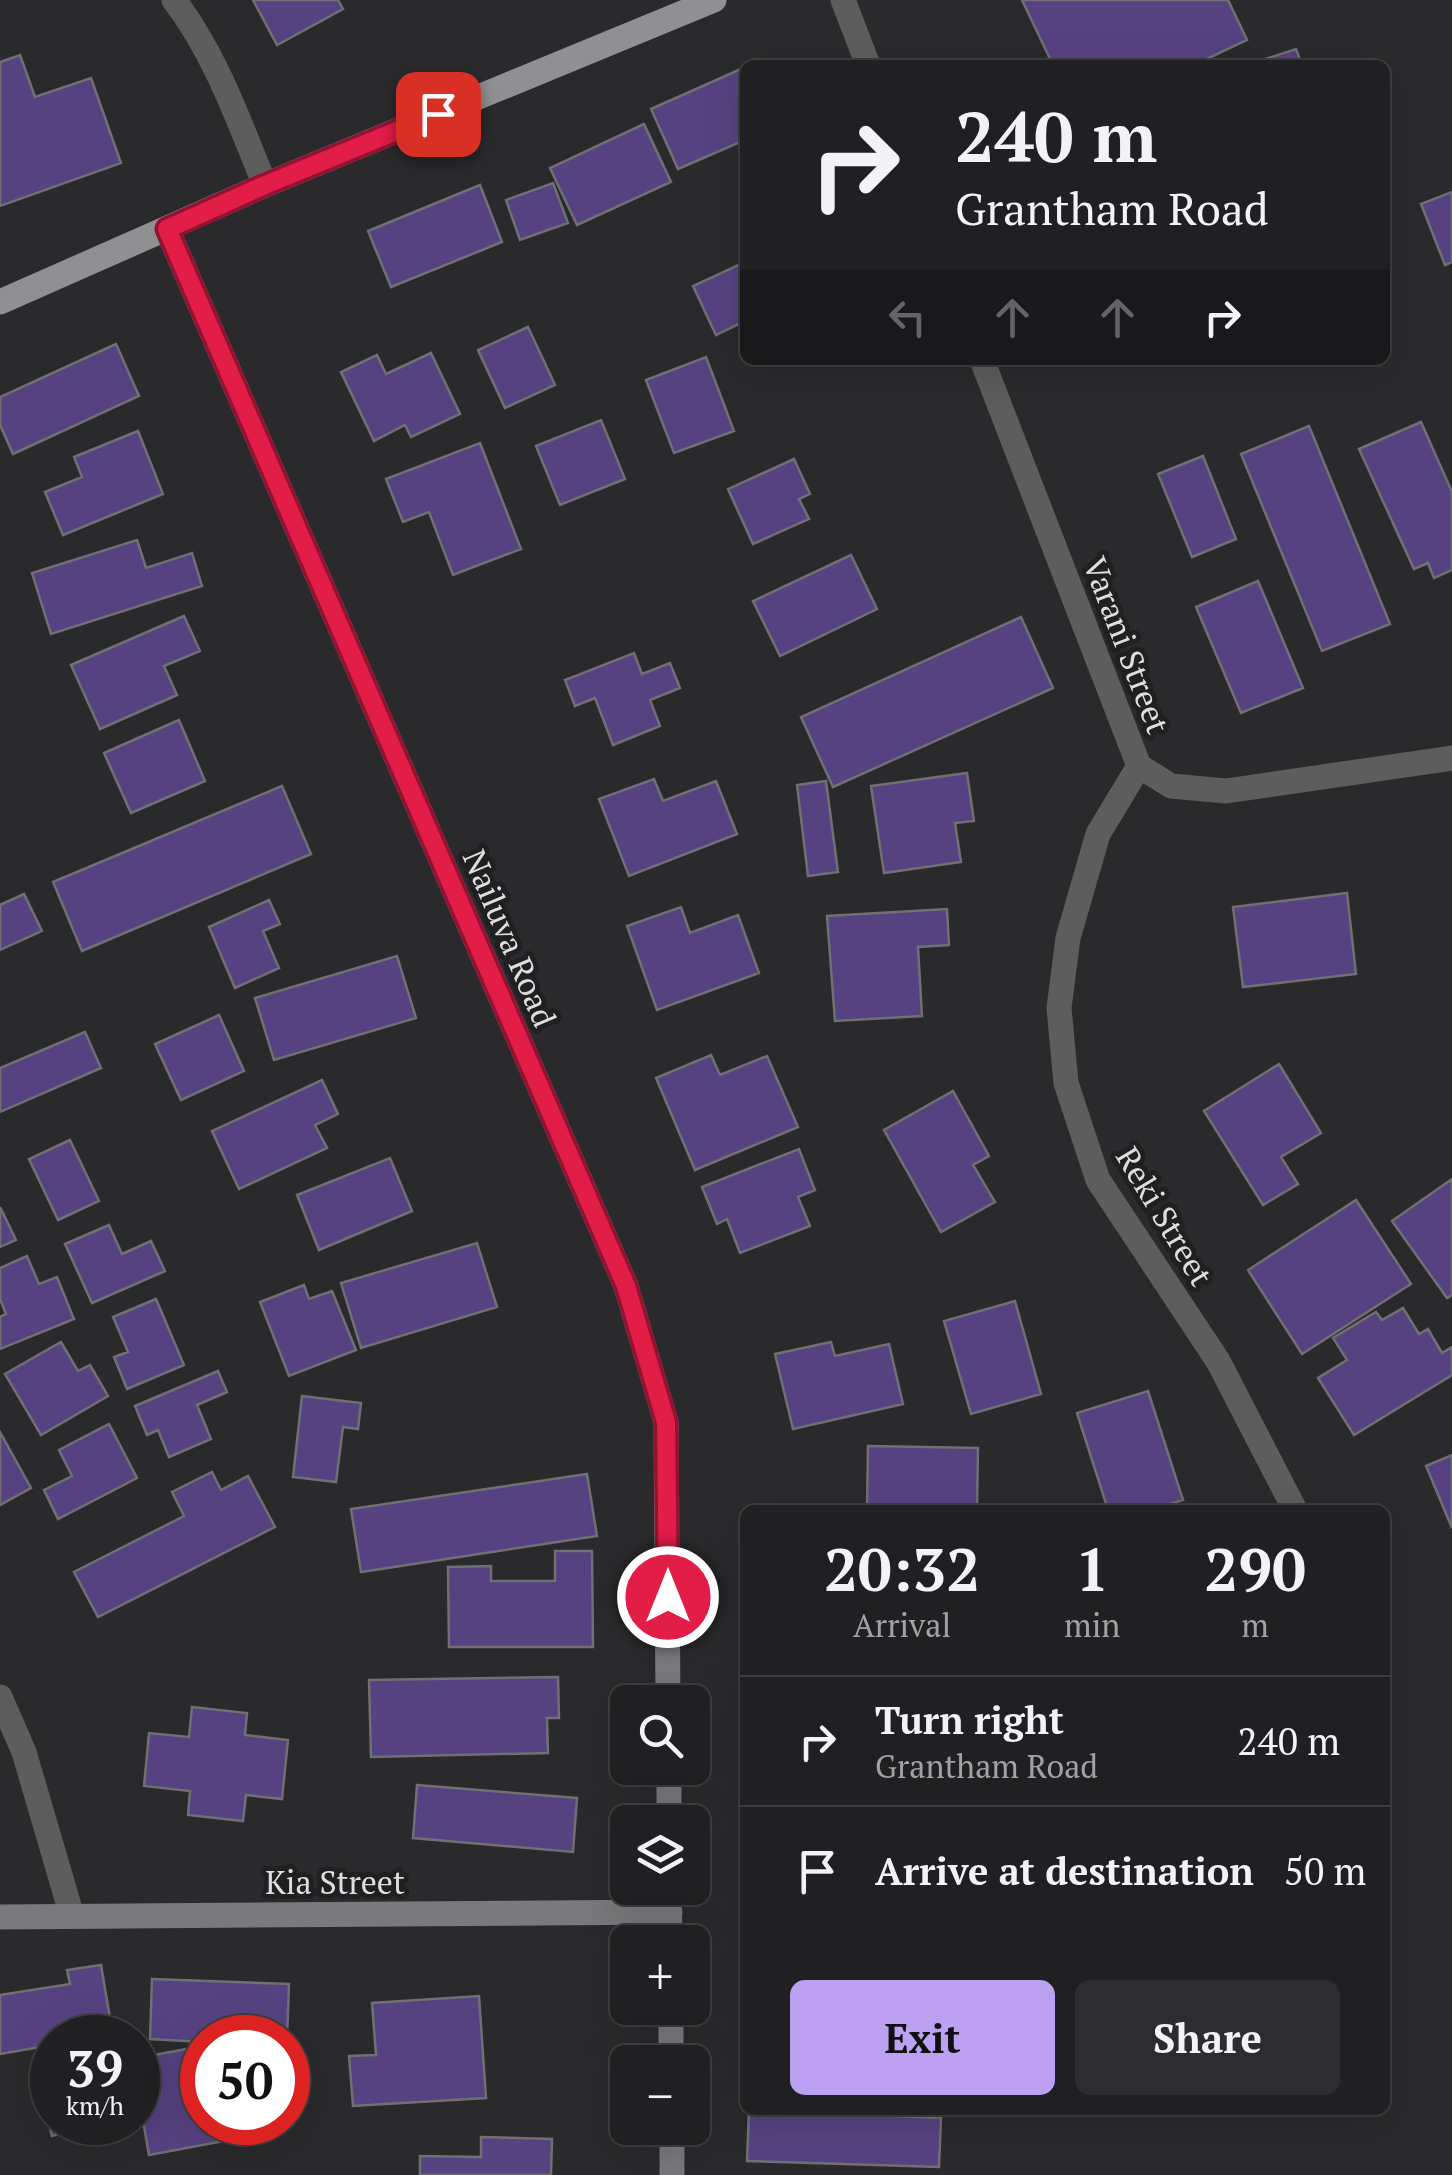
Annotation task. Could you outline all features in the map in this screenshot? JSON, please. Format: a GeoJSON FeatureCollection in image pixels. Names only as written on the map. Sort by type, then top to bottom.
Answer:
{"type":"FeatureCollection","features":[{"type":"Feature","properties":{"kind":"main road"},"geometry":{"type":"LineString","coordinates":[[0,302],[265,185],[714,0]]}},
{"type":"Feature","properties":{"kind":"main road","name":"Nailuva Road"},"geometry":{"type":"LineString","coordinates":[[167,229],[626,1286],[666,1422],[668,1685]]}},
{"type":"Feature","properties":{"kind":"main road","name":"Kia Street"},"geometry":{"type":"LineString","coordinates":[[0,1917],[610,1902]]}},
{"type":"Feature","properties":{"kind":"main road"},"geometry":{"type":"LineString","coordinates":[[672,2145],[672,2175]]}},
{"type":"Feature","properties":{"kind":"street"},"geometry":{"type":"LineString","coordinates":[[174,0],[217,72],[265,185]]}},
{"type":"Feature","properties":{"kind":"street"},"geometry":{"type":"LineString","coordinates":[[843,0],[866,60]]}},
{"type":"Feature","properties":{"kind":"street","name":"Varani Street"},"geometry":{"type":"LineString","coordinates":[[984,365],[1139,766],[1171,786],[1226,791],[1452,758]]}},
{"type":"Feature","properties":{"kind":"street","name":"Reki Street"},"geometry":{"type":"LineString","coordinates":[[1139,766],[1098,834],[1068,938],[1059,1008],[1066,1084],[1098,1180],[1218,1362],[1293,1505]]}},
{"type":"Feature","properties":{"kind":"street"},"geometry":{"type":"LineString","coordinates":[[0,1697],[24,1752],[72,1916]]}},
{"type":"Feature","properties":{"kind":"building"},"geometry":{"type":"Polygon","coordinates":[[[253,0],[338,0],[343,9],[277,45],[253,0]]]}},
{"type":"Feature","properties":{"kind":"building"},"geometry":{"type":"Polygon","coordinates":[[[1022,0],[1228,0],[1247,40],[1205,60],[1051,60],[1022,0]]]}},
{"type":"Feature","properties":{"kind":"building"},"geometry":{"type":"Polygon","coordinates":[[[1296,49],[1300,60],[1262,60],[1296,49]]]}},
{"type":"Feature","properties":{"kind":"building"},"geometry":{"type":"Polygon","coordinates":[[[20,55],[35,97],[91,78],[121,163],[0,206],[0,62],[20,55]]]}},
{"type":"Feature","properties":{"kind":"building"},"geometry":{"type":"Polygon","coordinates":[[[740,69],[740,142],[678,169],[651,109],[740,69]]]}},
{"type":"Feature","properties":{"kind":"building"},"geometry":{"type":"Polygon","coordinates":[[[644,124],[671,182],[577,225],[550,168],[644,124]]]}},
{"type":"Feature","properties":{"kind":"building"},"geometry":{"type":"Polygon","coordinates":[[[553,183],[568,223],[520,240],[506,200],[553,183]]]}},
{"type":"Feature","properties":{"kind":"building"},"geometry":{"type":"Polygon","coordinates":[[[480,185],[502,242],[391,287],[368,231],[480,185]]]}},
{"type":"Feature","properties":{"kind":"building"},"geometry":{"type":"Polygon","coordinates":[[[1452,192],[1452,262],[1445,265],[1421,204],[1452,192]]]}},
{"type":"Feature","properties":{"kind":"building"},"geometry":{"type":"Polygon","coordinates":[[[740,264],[740,323],[716,335],[693,286],[740,264]]]}},
{"type":"Feature","properties":{"kind":"building"},"geometry":{"type":"Polygon","coordinates":[[[528,327],[555,385],[505,408],[478,350],[528,327]]]}},
{"type":"Feature","properties":{"kind":"building"},"geometry":{"type":"Polygon","coordinates":[[[116,344],[139,396],[13,454],[0,425],[0,397],[116,344]]]}},
{"type":"Feature","properties":{"kind":"building"},"geometry":{"type":"Polygon","coordinates":[[[431,353],[460,414],[411,437],[405,425],[374,441],[341,372],[377,355],[386,374],[431,353]]]}},
{"type":"Feature","properties":{"kind":"building"},"geometry":{"type":"Polygon","coordinates":[[[706,357],[734,431],[674,453],[646,380],[706,357]]]}},
{"type":"Feature","properties":{"kind":"building"},"geometry":{"type":"Polygon","coordinates":[[[601,420],[625,479],[560,505],[536,446],[601,420]]]}},
{"type":"Feature","properties":{"kind":"building"},"geometry":{"type":"Polygon","coordinates":[[[1421,422],[1452,492],[1452,570],[1434,578],[1428,563],[1414,569],[1359,449],[1421,422]]]}},
{"type":"Feature","properties":{"kind":"building"},"geometry":{"type":"Polygon","coordinates":[[[1309,426],[1390,624],[1322,651],[1241,454],[1309,426]]]}},
{"type":"Feature","properties":{"kind":"building"},"geometry":{"type":"Polygon","coordinates":[[[138,431],[163,494],[63,535],[45,492],[82,477],[74,457],[138,431]]]}},
{"type":"Feature","properties":{"kind":"building"},"geometry":{"type":"Polygon","coordinates":[[[480,443],[521,549],[453,575],[429,512],[403,522],[386,479],[480,443]]]}},
{"type":"Feature","properties":{"kind":"building"},"geometry":{"type":"Polygon","coordinates":[[[1203,456],[1236,539],[1192,557],[1158,474],[1203,456]]]}},
{"type":"Feature","properties":{"kind":"building"},"geometry":{"type":"Polygon","coordinates":[[[794,459],[810,494],[799,499],[809,519],[753,544],[728,489],[794,459]]]}},
{"type":"Feature","properties":{"kind":"building"},"geometry":{"type":"Polygon","coordinates":[[[137,540],[146,568],[192,553],[202,586],[51,634],[32,573],[137,540]]]}},
{"type":"Feature","properties":{"kind":"building"},"geometry":{"type":"Polygon","coordinates":[[[851,555],[877,609],[780,656],[753,601],[851,555]]]}},
{"type":"Feature","properties":{"kind":"building"},"geometry":{"type":"Polygon","coordinates":[[[1258,581],[1303,688],[1241,713],[1196,607],[1258,581]]]}},
{"type":"Feature","properties":{"kind":"building"},"geometry":{"type":"Polygon","coordinates":[[[184,616],[200,651],[164,666],[177,695],[100,729],[71,665],[184,616]]]}},
{"type":"Feature","properties":{"kind":"building"},"geometry":{"type":"Polygon","coordinates":[[[1021,617],[1053,688],[833,787],[801,717],[1021,617]]]}},
{"type":"Feature","properties":{"kind":"building"},"geometry":{"type":"Polygon","coordinates":[[[634,653],[642,674],[670,663],[680,688],[650,700],[660,726],[613,745],[595,698],[575,706],[565,680],[634,653]]]}},
{"type":"Feature","properties":{"kind":"building"},"geometry":{"type":"Polygon","coordinates":[[[179,720],[205,781],[131,813],[104,753],[179,720]]]}},
{"type":"Feature","properties":{"kind":"building"},"geometry":{"type":"Polygon","coordinates":[[[967,773],[974,821],[955,823],[961,862],[884,873],[871,786],[967,773]]]}},
{"type":"Feature","properties":{"kind":"building"},"geometry":{"type":"Polygon","coordinates":[[[654,779],[663,801],[716,781],[737,834],[629,876],[599,799],[654,779]]]}},
{"type":"Feature","properties":{"kind":"building"},"geometry":{"type":"Polygon","coordinates":[[[826,781],[838,872],[808,876],[797,785],[826,781]]]}},
{"type":"Feature","properties":{"kind":"building"},"geometry":{"type":"Polygon","coordinates":[[[282,786],[311,854],[82,951],[53,882],[282,786]]]}},
{"type":"Feature","properties":{"kind":"building"},"geometry":{"type":"Polygon","coordinates":[[[1347,893],[1356,974],[1243,987],[1233,907],[1347,893]]]}},
{"type":"Feature","properties":{"kind":"building"},"geometry":{"type":"Polygon","coordinates":[[[24,894],[42,931],[0,950],[0,905],[24,894]]]}},
{"type":"Feature","properties":{"kind":"building"},"geometry":{"type":"Polygon","coordinates":[[[269,900],[280,924],[263,931],[279,968],[235,988],[209,927],[269,900]]]}},
{"type":"Feature","properties":{"kind":"building"},"geometry":{"type":"Polygon","coordinates":[[[681,907],[690,933],[738,915],[759,973],[657,1010],[627,926],[681,907]]]}},
{"type":"Feature","properties":{"kind":"building"},"geometry":{"type":"Polygon","coordinates":[[[947,909],[949,945],[918,947],[922,1016],[835,1021],[827,916],[947,909]]]}},
{"type":"Feature","properties":{"kind":"building"},"geometry":{"type":"Polygon","coordinates":[[[397,956],[416,1018],[274,1060],[255,998],[397,956]]]}},
{"type":"Feature","properties":{"kind":"building"},"geometry":{"type":"Polygon","coordinates":[[[219,1015],[244,1071],[181,1100],[155,1044],[219,1015]]]}},
{"type":"Feature","properties":{"kind":"building"},"geometry":{"type":"Polygon","coordinates":[[[85,1032],[101,1068],[0,1112],[0,1068],[85,1032]]]}},
{"type":"Feature","properties":{"kind":"building"},"geometry":{"type":"Polygon","coordinates":[[[711,1055],[720,1075],[767,1056],[798,1127],[695,1170],[656,1078],[711,1055]]]}},
{"type":"Feature","properties":{"kind":"building"},"geometry":{"type":"Polygon","coordinates":[[[1279,1064],[1321,1133],[1281,1157],[1298,1184],[1263,1205],[1204,1111],[1279,1064]]]}},
{"type":"Feature","properties":{"kind":"building"},"geometry":{"type":"Polygon","coordinates":[[[322,1080],[338,1114],[315,1125],[327,1148],[239,1189],[212,1131],[322,1080]]]}},
{"type":"Feature","properties":{"kind":"building"},"geometry":{"type":"Polygon","coordinates":[[[953,1091],[989,1156],[973,1165],[995,1202],[941,1232],[884,1130],[953,1091]]]}},
{"type":"Feature","properties":{"kind":"building"},"geometry":{"type":"Polygon","coordinates":[[[70,1140],[99,1201],[58,1220],[29,1159],[70,1140]]]}},
{"type":"Feature","properties":{"kind":"building"},"geometry":{"type":"Polygon","coordinates":[[[799,1149],[815,1190],[798,1197],[810,1226],[740,1253],[727,1219],[717,1224],[702,1187],[799,1149]]]}},
{"type":"Feature","properties":{"kind":"building"},"geometry":{"type":"Polygon","coordinates":[[[390,1158],[412,1211],[319,1250],[297,1195],[390,1158]]]}},
{"type":"Feature","properties":{"kind":"building"},"geometry":{"type":"Polygon","coordinates":[[[1452,1179],[1452,1295],[1447,1298],[1392,1221],[1452,1179]]]}},
{"type":"Feature","properties":{"kind":"building"},"geometry":{"type":"Polygon","coordinates":[[[1356,1200],[1411,1284],[1302,1354],[1248,1270],[1356,1200]]]}},
{"type":"Feature","properties":{"kind":"building"},"geometry":{"type":"Polygon","coordinates":[[[0,1207],[16,1240],[0,1247],[0,1207]]]}},
{"type":"Feature","properties":{"kind":"building"},"geometry":{"type":"Polygon","coordinates":[[[109,1225],[122,1254],[151,1241],[165,1271],[92,1303],[65,1244],[109,1225]]]}},
{"type":"Feature","properties":{"kind":"building"},"geometry":{"type":"Polygon","coordinates":[[[477,1243],[497,1307],[361,1348],[341,1283],[477,1243]]]}},
{"type":"Feature","properties":{"kind":"building"},"geometry":{"type":"Polygon","coordinates":[[[27,1256],[39,1284],[57,1277],[74,1319],[0,1349],[0,1317],[6,1314],[0,1299],[0,1268],[27,1256]]]}},
{"type":"Feature","properties":{"kind":"building"},"geometry":{"type":"Polygon","coordinates":[[[304,1285],[309,1299],[332,1291],[356,1350],[289,1376],[260,1302],[304,1285]]]}},
{"type":"Feature","properties":{"kind":"building"},"geometry":{"type":"Polygon","coordinates":[[[156,1299],[184,1365],[127,1389],[114,1357],[128,1352],[113,1317],[156,1299]]]}},
{"type":"Feature","properties":{"kind":"building"},"geometry":{"type":"Polygon","coordinates":[[[1015,1301],[1041,1394],[971,1414],[944,1321],[1015,1301]]]}},
{"type":"Feature","properties":{"kind":"building"},"geometry":{"type":"Polygon","coordinates":[[[1403,1308],[1419,1334],[1428,1329],[1442,1353],[1452,1347],[1452,1375],[1354,1435],[1318,1378],[1347,1360],[1333,1338],[1376,1312],[1382,1320],[1403,1308]]]}},
{"type":"Feature","properties":{"kind":"building"},"geometry":{"type":"Polygon","coordinates":[[[61,1342],[78,1371],[90,1365],[108,1396],[41,1435],[5,1374],[61,1342]]]}},
{"type":"Feature","properties":{"kind":"building"},"geometry":{"type":"Polygon","coordinates":[[[831,1342],[835,1356],[889,1344],[903,1404],[793,1429],[775,1354],[831,1342]]]}},
{"type":"Feature","properties":{"kind":"building"},"geometry":{"type":"Polygon","coordinates":[[[218,1371],[227,1392],[197,1405],[211,1439],[169,1457],[158,1430],[147,1435],[135,1406],[218,1371]]]}},
{"type":"Feature","properties":{"kind":"building"},"geometry":{"type":"Polygon","coordinates":[[[1148,1391],[1183,1500],[1166,1505],[1106,1505],[1077,1413],[1148,1391]]]}},
{"type":"Feature","properties":{"kind":"building"},"geometry":{"type":"Polygon","coordinates":[[[302,1396],[361,1403],[358,1429],[343,1427],[336,1482],[293,1477],[302,1396]]]}},
{"type":"Feature","properties":{"kind":"building"},"geometry":{"type":"Polygon","coordinates":[[[109,1424],[137,1478],[58,1519],[44,1490],[72,1476],[59,1450],[109,1424]]]}},
{"type":"Feature","properties":{"kind":"building"},"geometry":{"type":"Polygon","coordinates":[[[0,1432],[31,1488],[0,1505],[0,1432]]]}},
{"type":"Feature","properties":{"kind":"building"},"geometry":{"type":"Polygon","coordinates":[[[868,1446],[978,1448],[977,1505],[867,1505],[868,1446]]]}},
{"type":"Feature","properties":{"kind":"building"},"geometry":{"type":"Polygon","coordinates":[[[1452,1455],[1452,1528],[1426,1466],[1452,1455]]]}},
{"type":"Feature","properties":{"kind":"building"},"geometry":{"type":"Polygon","coordinates":[[[212,1472],[221,1490],[248,1476],[275,1527],[98,1617],[74,1572],[184,1516],[172,1492],[212,1472]]]}},
{"type":"Feature","properties":{"kind":"building"},"geometry":{"type":"Polygon","coordinates":[[[587,1474],[597,1536],[361,1572],[351,1509],[587,1474]]]}},
{"type":"Feature","properties":{"kind":"building"},"geometry":{"type":"Polygon","coordinates":[[[555,1551],[592,1551],[593,1647],[449,1647],[448,1567],[491,1566],[491,1581],[555,1581],[555,1551]]]}},
{"type":"Feature","properties":{"kind":"building"},"geometry":{"type":"Polygon","coordinates":[[[558,1677],[559,1718],[547,1718],[548,1753],[371,1757],[369,1680],[558,1677]]]}},
{"type":"Feature","properties":{"kind":"building"},"geometry":{"type":"Polygon","coordinates":[[[192,1707],[247,1713],[245,1735],[288,1740],[282,1799],[246,1795],[243,1821],[188,1815],[190,1791],[144,1786],[149,1733],[189,1737],[192,1707]]]}},
{"type":"Feature","properties":{"kind":"building"},"geometry":{"type":"Polygon","coordinates":[[[417,1785],[577,1798],[573,1852],[413,1838],[417,1785]]]}},
{"type":"Feature","properties":{"kind":"building"},"geometry":{"type":"Polygon","coordinates":[[[101,1965],[109,2015],[30,2015],[30,2049],[0,2054],[0,1995],[70,1984],[67,1970],[101,1965]]]}},
{"type":"Feature","properties":{"kind":"building"},"geometry":{"type":"Polygon","coordinates":[[[152,1979],[289,1984],[288,2015],[180,2015],[180,2041],[160,2040],[160,2015],[151,2015],[152,1979]]]}},
{"type":"Feature","properties":{"kind":"building"},"geometry":{"type":"Polygon","coordinates":[[[479,1996],[486,2098],[353,2106],[349,2056],[376,2055],[372,2003],[479,1996]]]}},
{"type":"Feature","properties":{"kind":"building"},"geometry":{"type":"Polygon","coordinates":[[[180,2050],[180,2145],[203,2145],[149,2155],[147,2145],[160,2145],[160,2054],[180,2050]]]}},
{"type":"Feature","properties":{"kind":"building"},"geometry":{"type":"Polygon","coordinates":[[[749,2115],[941,2118],[939,2167],[747,2161],[749,2115]]]}},
{"type":"Feature","properties":{"kind":"building"},"geometry":{"type":"Polygon","coordinates":[[[481,2137],[552,2139],[551,2175],[420,2175],[420,2156],[481,2157],[481,2137]]]}},
{"type":"Feature","properties":{"kind":"route"},"geometry":{"type":"LineString","coordinates":[[438,114],[167,229],[626,1286],[666,1422],[668,1597]]}}]}
